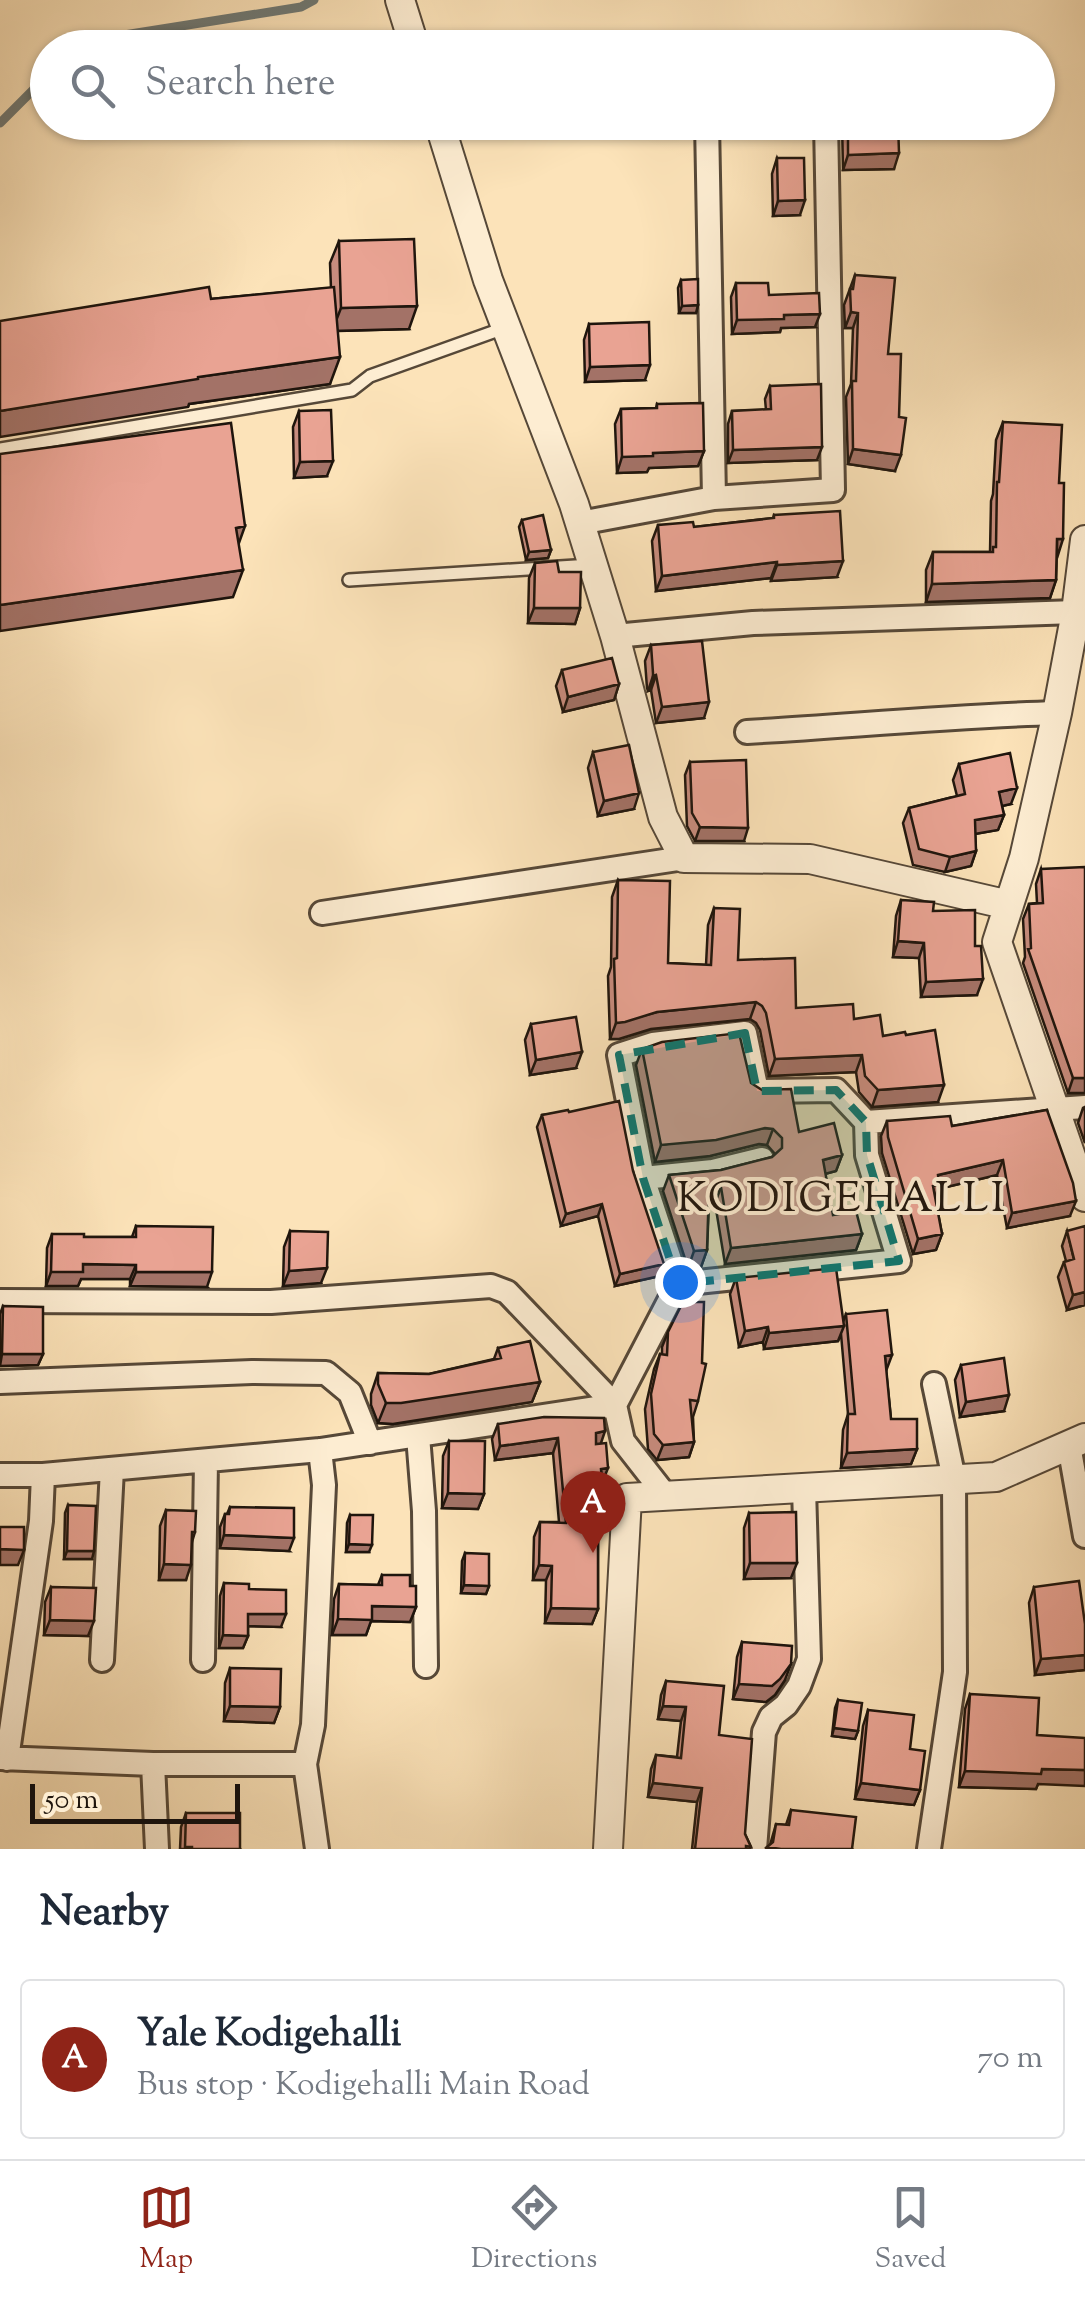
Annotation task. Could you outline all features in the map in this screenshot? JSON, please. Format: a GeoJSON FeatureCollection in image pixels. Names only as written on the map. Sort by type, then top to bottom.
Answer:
{"type":"FeatureCollection","features":[{"type":"Feature","properties":{"kind":"street"},"geometry":{"type":"LineString","coordinates":[[400,0],[409,30]]}},
{"type":"Feature","properties":{"kind":"street"},"geometry":{"type":"LineString","coordinates":[[444,140],[488,280],[580,523],[663,816],[684,858]]}},
{"type":"Feature","properties":{"kind":"street"},"geometry":{"type":"LineString","coordinates":[[707,140],[714,498]]}},
{"type":"Feature","properties":{"kind":"street"},"geometry":{"type":"LineString","coordinates":[[580,523],[714,498],[833,490],[826,140]]}},
{"type":"Feature","properties":{"kind":"street"},"geometry":{"type":"LineString","coordinates":[[1085,540],[1057,713],[1024,858],[997,942],[1085,1197]]}},
{"type":"Feature","properties":{"kind":"street"},"geometry":{"type":"LineString","coordinates":[[615,636],[753,623],[1076,612]]}},
{"type":"Feature","properties":{"kind":"street"},"geometry":{"type":"LineString","coordinates":[[747,732],[959,716],[1057,713]]}},
{"type":"Feature","properties":{"kind":"street"},"geometry":{"type":"LineString","coordinates":[[322,912],[684,858],[810,859],[1009,906]]}},
{"type":"Feature","properties":{"kind":"street"},"geometry":{"type":"LineString","coordinates":[[615,1405],[678,1284],[643,1178],[619,1055],[653,1044],[745,1033],[758,1092],[836,1090],[866,1122],[867,1155],[898,1262],[678,1284]]}},
{"type":"Feature","properties":{"kind":"street"},"geometry":{"type":"LineString","coordinates":[[866,1122],[1085,1107]]}},
{"type":"Feature","properties":{"kind":"street"},"geometry":{"type":"LineString","coordinates":[[643,1178],[713,1171],[762,1159]]}},
{"type":"Feature","properties":{"kind":"street"},"geometry":{"type":"LineString","coordinates":[[0,1301],[271,1302],[490,1286],[507,1292],[615,1405],[622,1440],[666,1496]]}},
{"type":"Feature","properties":{"kind":"street"},"geometry":{"type":"LineString","coordinates":[[0,1382],[326,1373],[350,1392],[370,1443]]}},
{"type":"Feature","properties":{"kind":"street"},"geometry":{"type":"LineString","coordinates":[[928,1849],[956,1672],[954,1480],[934,1384]]}},
{"type":"Feature","properties":{"kind":"street"},"geometry":{"type":"LineString","coordinates":[[0,1475],[43,1475],[320,1450],[615,1405]]}},
{"type":"Feature","properties":{"kind":"street"},"geometry":{"type":"LineString","coordinates":[[418,1436],[424,1511],[426,1666]]}},
{"type":"Feature","properties":{"kind":"street"},"geometry":{"type":"LineString","coordinates":[[608,1849],[627,1498],[996,1477],[1077,1442],[1085,1536]]}},
{"type":"Feature","properties":{"kind":"street"},"geometry":{"type":"LineString","coordinates":[[317,1849],[306,1764],[314,1725],[324,1486],[320,1450]]}},
{"type":"Feature","properties":{"kind":"street"},"geometry":{"type":"LineString","coordinates":[[202,1660],[206,1461]]}},
{"type":"Feature","properties":{"kind":"street"},"geometry":{"type":"LineString","coordinates":[[102,1660],[112,1469]]}},
{"type":"Feature","properties":{"kind":"street"},"geometry":{"type":"LineString","coordinates":[[43,1475],[41,1521],[4,1758],[153,1764],[306,1764]]}},
{"type":"Feature","properties":{"kind":"street"},"geometry":{"type":"LineString","coordinates":[[755,1849],[764,1732],[771,1717],[800,1686],[808,1659],[804,1488]]}},
{"type":"Feature","properties":{"kind":"street"},"geometry":{"type":"LineString","coordinates":[[153,1764],[157,1849]]}},
{"type":"Feature","properties":{"kind":"lane"},"geometry":{"type":"LineString","coordinates":[[0,449],[352,390],[370,376],[506,327]]}},
{"type":"Feature","properties":{"kind":"lane"},"geometry":{"type":"LineString","coordinates":[[350,580],[592,565]]}},
{"type":"Feature","properties":{"kind":"highlighted area"},"geometry":{"type":"Polygon","coordinates":[[[745,1033],[757,1091],[836,1090],[866,1122],[867,1155],[899,1261],[678,1284],[643,1178],[619,1055],[745,1033]]]}},
{"type":"Feature","properties":{"kind":"building"},"geometry":{"type":"Polygon","coordinates":[[[848,140],[899,140],[899,153],[848,155],[848,140]]]}},
{"type":"Feature","properties":{"kind":"building"},"geometry":{"type":"Polygon","coordinates":[[[777,158],[804,158],[805,200],[778,201],[777,158]]]}},
{"type":"Feature","properties":{"kind":"building"},"geometry":{"type":"Polygon","coordinates":[[[414,239],[417,306],[341,308],[339,241],[414,239]]]}},
{"type":"Feature","properties":{"kind":"building"},"geometry":{"type":"Polygon","coordinates":[[[855,275],[895,278],[888,354],[901,354],[899,417],[906,418],[901,455],[853,449],[852,381],[856,381],[858,313],[851,312],[850,289],[855,275]]]}},
{"type":"Feature","properties":{"kind":"building"},"geometry":{"type":"Polygon","coordinates":[[[698,279],[698,305],[682,306],[681,280],[698,279]]]}},
{"type":"Feature","properties":{"kind":"building"},"geometry":{"type":"Polygon","coordinates":[[[736,283],[768,283],[769,295],[819,293],[820,314],[737,320],[736,283]]]}},
{"type":"Feature","properties":{"kind":"building"},"geometry":{"type":"Polygon","coordinates":[[[209,287],[211,299],[334,287],[340,357],[0,411],[0,321],[209,287]]]}},
{"type":"Feature","properties":{"kind":"building"},"geometry":{"type":"Polygon","coordinates":[[[649,322],[650,365],[590,367],[589,324],[649,322]]]}},
{"type":"Feature","properties":{"kind":"building"},"geometry":{"type":"Polygon","coordinates":[[[821,384],[822,447],[733,450],[732,411],[771,409],[770,386],[821,384]]]}},
{"type":"Feature","properties":{"kind":"building"},"geometry":{"type":"Polygon","coordinates":[[[703,403],[704,451],[622,457],[621,409],[703,403]]]}},
{"type":"Feature","properties":{"kind":"building"},"geometry":{"type":"Polygon","coordinates":[[[331,410],[333,461],[300,462],[299,411],[331,410]]]}},
{"type":"Feature","properties":{"kind":"building"},"geometry":{"type":"Polygon","coordinates":[[[1003,422],[1062,425],[1059,483],[1064,483],[1063,539],[1057,539],[1056,580],[932,584],[933,552],[993,552],[996,547],[1003,422]]]}},
{"type":"Feature","properties":{"kind":"building"},"geometry":{"type":"Polygon","coordinates":[[[231,423],[245,526],[236,528],[243,570],[0,605],[0,454],[231,423]]]}},
{"type":"Feature","properties":{"kind":"building"},"geometry":{"type":"Polygon","coordinates":[[[840,511],[843,561],[777,562],[662,576],[658,525],[693,522],[694,527],[774,515],[840,511]]]}},
{"type":"Feature","properties":{"kind":"building"},"geometry":{"type":"Polygon","coordinates":[[[543,515],[551,550],[529,552],[522,520],[543,515]]]}},
{"type":"Feature","properties":{"kind":"building"},"geometry":{"type":"Polygon","coordinates":[[[557,561],[559,572],[581,572],[580,608],[534,608],[535,563],[557,561]]]}},
{"type":"Feature","properties":{"kind":"building"},"geometry":{"type":"Polygon","coordinates":[[[702,641],[709,702],[662,707],[656,675],[653,676],[651,645],[702,641]]]}},
{"type":"Feature","properties":{"kind":"building"},"geometry":{"type":"Polygon","coordinates":[[[612,658],[619,684],[568,697],[562,670],[612,658]]]}},
{"type":"Feature","properties":{"kind":"building"},"geometry":{"type":"Polygon","coordinates":[[[629,745],[639,793],[604,801],[593,752],[629,745]]]}},
{"type":"Feature","properties":{"kind":"building"},"geometry":{"type":"Polygon","coordinates":[[[1010,753],[1017,788],[999,792],[1004,815],[975,820],[976,851],[950,857],[919,849],[909,808],[965,794],[959,764],[1010,753]]]}},
{"type":"Feature","properties":{"kind":"building"},"geometry":{"type":"Polygon","coordinates":[[[746,760],[748,828],[700,827],[692,813],[690,762],[746,760]]]}},
{"type":"Feature","properties":{"kind":"building"},"geometry":{"type":"Polygon","coordinates":[[[1085,867],[1085,1078],[1073,1078],[1028,949],[1029,904],[1043,903],[1041,869],[1085,867]]]}},
{"type":"Feature","properties":{"kind":"building"},"geometry":{"type":"Polygon","coordinates":[[[618,880],[670,881],[668,963],[711,965],[714,908],[740,909],[738,960],[795,958],[796,1008],[853,1004],[854,1019],[880,1015],[883,1036],[935,1030],[944,1085],[878,1090],[865,1076],[862,1055],[775,1059],[766,1013],[756,1002],[657,1012],[616,1023],[618,880]]]}},
{"type":"Feature","properties":{"kind":"building"},"geometry":{"type":"Polygon","coordinates":[[[901,900],[934,902],[933,911],[975,910],[975,946],[981,946],[983,979],[926,982],[924,943],[898,941],[901,900]]]}},
{"type":"Feature","properties":{"kind":"building"},"geometry":{"type":"Polygon","coordinates":[[[576,1017],[582,1052],[536,1060],[531,1024],[576,1017]]]}},
{"type":"Feature","properties":{"kind":"building"},"geometry":{"type":"Polygon","coordinates":[[[739,1033],[751,1083],[762,1090],[791,1089],[799,1132],[834,1123],[842,1155],[823,1160],[833,1215],[856,1211],[862,1234],[731,1248],[721,1187],[709,1188],[707,1250],[694,1251],[669,1175],[721,1170],[772,1157],[782,1148],[782,1138],[773,1129],[765,1128],[716,1140],[661,1145],[642,1049],[662,1042],[739,1033]]]}},
{"type":"Feature","properties":{"kind":"building"},"geometry":{"type":"Polygon","coordinates":[[[619,1101],[633,1171],[664,1264],[620,1274],[602,1204],[566,1214],[542,1115],[619,1101]]]}},
{"type":"Feature","properties":{"kind":"building"},"geometry":{"type":"Polygon","coordinates":[[[1047,1110],[1076,1201],[1012,1213],[1003,1160],[938,1175],[939,1185],[933,1186],[942,1234],[918,1239],[888,1137],[887,1121],[950,1116],[952,1126],[1047,1110]]]}},
{"type":"Feature","properties":{"kind":"building"},"geometry":{"type":"Polygon","coordinates":[[[136,1226],[213,1227],[212,1272],[136,1272],[136,1265],[83,1264],[83,1272],[51,1272],[52,1234],[136,1237],[136,1226]]]}},
{"type":"Feature","properties":{"kind":"building"},"geometry":{"type":"Polygon","coordinates":[[[1085,1226],[1085,1292],[1073,1295],[1064,1262],[1074,1259],[1067,1231],[1085,1226]]]}},
{"type":"Feature","properties":{"kind":"building"},"geometry":{"type":"Polygon","coordinates":[[[290,1231],[328,1232],[327,1268],[289,1271],[290,1231]]]}},
{"type":"Feature","properties":{"kind":"building"},"geometry":{"type":"Polygon","coordinates":[[[836,1268],[844,1326],[769,1333],[768,1327],[745,1331],[736,1278],[836,1268]]]}},
{"type":"Feature","properties":{"kind":"building"},"geometry":{"type":"Polygon","coordinates":[[[683,1302],[704,1302],[702,1363],[706,1364],[698,1401],[690,1400],[694,1442],[663,1445],[654,1434],[651,1394],[660,1354],[667,1355],[668,1332],[683,1302]]]}},
{"type":"Feature","properties":{"kind":"building"},"geometry":{"type":"Polygon","coordinates":[[[3,1306],[43,1307],[43,1354],[2,1354],[3,1306]]]}},
{"type":"Feature","properties":{"kind":"building"},"geometry":{"type":"Polygon","coordinates":[[[887,1310],[892,1355],[885,1356],[891,1419],[917,1419],[917,1449],[847,1453],[848,1414],[855,1414],[846,1314],[887,1310]]]}},
{"type":"Feature","properties":{"kind":"building"},"geometry":{"type":"Polygon","coordinates":[[[530,1341],[540,1382],[401,1403],[386,1403],[378,1384],[378,1373],[429,1374],[501,1358],[498,1348],[530,1341]]]}},
{"type":"Feature","properties":{"kind":"building"},"geometry":{"type":"Polygon","coordinates":[[[1004,1358],[1009,1395],[966,1402],[961,1365],[1004,1358]]]}},
{"type":"Feature","properties":{"kind":"building"},"geometry":{"type":"Polygon","coordinates":[[[544,1417],[604,1418],[605,1431],[596,1433],[596,1444],[606,1443],[608,1468],[601,1469],[603,1500],[598,1500],[598,1609],[551,1608],[552,1566],[539,1565],[540,1522],[566,1523],[558,1438],[500,1446],[498,1424],[544,1417]]]}},
{"type":"Feature","properties":{"kind":"building"},"geometry":{"type":"Polygon","coordinates":[[[449,1441],[485,1441],[484,1494],[448,1493],[449,1441]]]}},
{"type":"Feature","properties":{"kind":"building"},"geometry":{"type":"Polygon","coordinates":[[[68,1505],[96,1506],[94,1551],[67,1551],[68,1505]]]}},
{"type":"Feature","properties":{"kind":"building"},"geometry":{"type":"Polygon","coordinates":[[[230,1507],[294,1508],[294,1538],[224,1535],[225,1514],[229,1514],[230,1507]]]}},
{"type":"Feature","properties":{"kind":"building"},"geometry":{"type":"Polygon","coordinates":[[[166,1510],[196,1511],[191,1565],[164,1564],[166,1510]]]}},
{"type":"Feature","properties":{"kind":"building"},"geometry":{"type":"Polygon","coordinates":[[[796,1512],[797,1563],[750,1563],[749,1513],[796,1512]]]}},
{"type":"Feature","properties":{"kind":"building"},"geometry":{"type":"Polygon","coordinates":[[[350,1515],[373,1515],[372,1545],[349,1544],[350,1515]]]}},
{"type":"Feature","properties":{"kind":"building"},"geometry":{"type":"Polygon","coordinates":[[[0,1527],[24,1527],[24,1550],[0,1549],[0,1527]]]}},
{"type":"Feature","properties":{"kind":"building"},"geometry":{"type":"Polygon","coordinates":[[[465,1553],[489,1554],[489,1586],[464,1585],[465,1553]]]}},
{"type":"Feature","properties":{"kind":"building"},"geometry":{"type":"Polygon","coordinates":[[[382,1575],[410,1575],[410,1586],[416,1586],[416,1607],[372,1606],[372,1620],[338,1619],[339,1584],[382,1585],[382,1575]]]}},
{"type":"Feature","properties":{"kind":"building"},"geometry":{"type":"Polygon","coordinates":[[[1079,1581],[1085,1655],[1041,1659],[1034,1587],[1079,1581]]]}},
{"type":"Feature","properties":{"kind":"building"},"geometry":{"type":"Polygon","coordinates":[[[224,1583],[249,1584],[249,1589],[286,1590],[286,1614],[248,1614],[248,1636],[223,1635],[224,1583]]]}},
{"type":"Feature","properties":{"kind":"building"},"geometry":{"type":"Polygon","coordinates":[[[51,1587],[96,1588],[94,1621],[50,1620],[51,1587]]]}},
{"type":"Feature","properties":{"kind":"building"},"geometry":{"type":"Polygon","coordinates":[[[742,1642],[792,1646],[791,1664],[772,1686],[739,1684],[742,1642]]]}},
{"type":"Feature","properties":{"kind":"building"},"geometry":{"type":"Polygon","coordinates":[[[230,1668],[281,1669],[280,1707],[230,1706],[230,1668]]]}},
{"type":"Feature","properties":{"kind":"building"},"geometry":{"type":"Polygon","coordinates":[[[666,1681],[724,1686],[719,1735],[752,1739],[745,1834],[751,1847],[695,1849],[702,1788],[653,1783],[656,1755],[681,1758],[686,1707],[663,1706],[666,1681]]]}},
{"type":"Feature","properties":{"kind":"building"},"geometry":{"type":"Polygon","coordinates":[[[970,1694],[1039,1698],[1037,1735],[1085,1738],[1085,1770],[1042,1769],[1041,1774],[965,1771],[970,1694]]]}},
{"type":"Feature","properties":{"kind":"building"},"geometry":{"type":"Polygon","coordinates":[[[838,1700],[862,1703],[858,1731],[834,1728],[838,1700]]]}},
{"type":"Feature","properties":{"kind":"building"},"geometry":{"type":"Polygon","coordinates":[[[868,1710],[914,1715],[910,1749],[925,1751],[920,1790],[861,1783],[868,1710]]]}},
{"type":"Feature","properties":{"kind":"building"},"geometry":{"type":"Polygon","coordinates":[[[791,1810],[856,1817],[852,1849],[767,1847],[773,1842],[776,1824],[789,1825],[791,1810]]]}},
{"type":"Feature","properties":{"kind":"building"},"geometry":{"type":"Polygon","coordinates":[[[186,1813],[240,1813],[240,1849],[185,1847],[186,1813]]]}},
{"type":"Feature","properties":{"kind":"waterway"},"geometry":{"type":"LineString","coordinates":[[156,30],[301,7],[314,0]]}},
{"type":"Feature","properties":{"kind":"waterway"},"geometry":{"type":"LineString","coordinates":[[0,123],[30,93]]}},
{"type":"Feature","properties":{"kind":"place","name":"Yale Kodigehalli"},"geometry":{"type":"Point","coordinates":[593,1553]}},
{"type":"Feature","properties":{"kind":"district","name":"KODIGEHALLI"},"geometry":{"type":"Point","coordinates":[842,1201]}}]}
